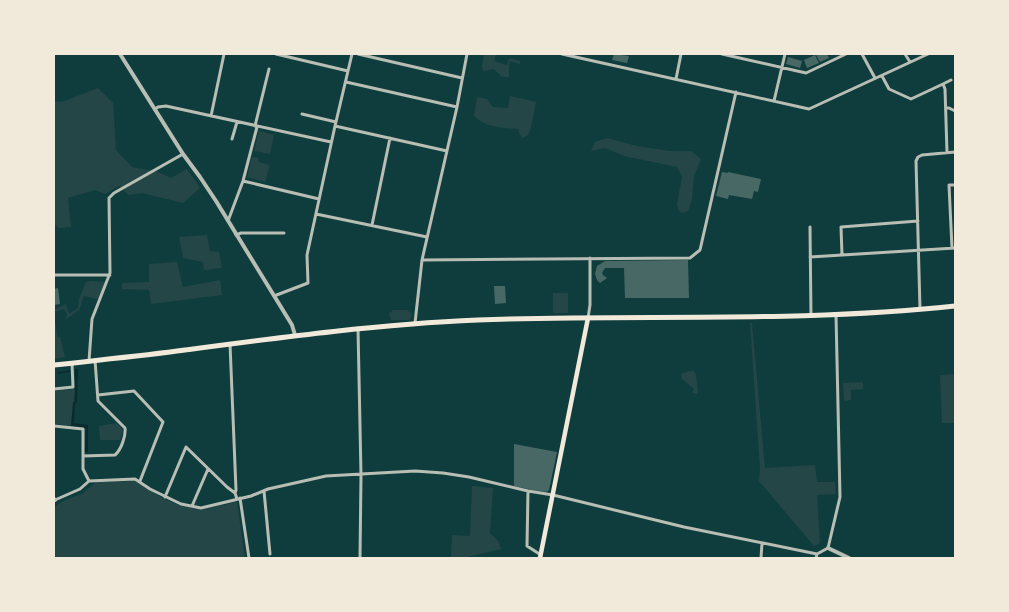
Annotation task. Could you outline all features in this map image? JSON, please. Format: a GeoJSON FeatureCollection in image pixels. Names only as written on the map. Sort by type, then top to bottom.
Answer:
{"type":"FeatureCollection","features":[{"type":"Feature","properties":{"kind":"main road"},"geometry":{"type":"LineString","coordinates":[[54,365],[295,335],[415,323],[588,318],[811,316],[955,306]]}},
{"type":"Feature","properties":{"kind":"main road"},"geometry":{"type":"LineString","coordinates":[[540,556],[588,318]]}},
{"type":"Feature","properties":{"kind":"street"},"geometry":{"type":"LineString","coordinates":[[120,54],[183,154],[200,177],[228,221],[292,325],[295,335]]}},
{"type":"Feature","properties":{"kind":"street"},"geometry":{"type":"LineString","coordinates":[[210,116],[224,54]]}},
{"type":"Feature","properties":{"kind":"street"},"geometry":{"type":"LineString","coordinates":[[276,54],[348,71]]}},
{"type":"Feature","properties":{"kind":"street"},"geometry":{"type":"LineString","coordinates":[[274,296],[308,283],[307,255],[331,142],[352,54]]}},
{"type":"Feature","properties":{"kind":"street"},"geometry":{"type":"LineString","coordinates":[[358,54],[462,78]]}},
{"type":"Feature","properties":{"kind":"street"},"geometry":{"type":"LineString","coordinates":[[415,323],[422,260],[467,54]]}},
{"type":"Feature","properties":{"kind":"street"},"geometry":{"type":"LineString","coordinates":[[562,54],[809,109],[928,54]]}},
{"type":"Feature","properties":{"kind":"street"},"geometry":{"type":"LineString","coordinates":[[676,79],[682,54]]}},
{"type":"Feature","properties":{"kind":"street"},"geometry":{"type":"LineString","coordinates":[[722,54],[806,73],[846,54]]}},
{"type":"Feature","properties":{"kind":"street"},"geometry":{"type":"LineString","coordinates":[[774,101],[785,54]]}},
{"type":"Feature","properties":{"kind":"street"},"geometry":{"type":"LineString","coordinates":[[862,54],[875,78]]}},
{"type":"Feature","properties":{"kind":"street"},"geometry":{"type":"LineString","coordinates":[[905,54],[910,62]]}},
{"type":"Feature","properties":{"kind":"street"},"geometry":{"type":"LineString","coordinates":[[228,221],[243,181],[269,69]]}},
{"type":"Feature","properties":{"kind":"street"},"geometry":{"type":"LineString","coordinates":[[882,76],[890,89],[911,99],[951,80]]}},
{"type":"Feature","properties":{"kind":"street"},"geometry":{"type":"LineString","coordinates":[[346,82],[456,107]]}},
{"type":"Feature","properties":{"kind":"street"},"geometry":{"type":"LineString","coordinates":[[943,84],[945,90],[947,153]]}},
{"type":"Feature","properties":{"kind":"street"},"geometry":{"type":"LineString","coordinates":[[422,260],[690,258],[700,250],[736,92]]}},
{"type":"Feature","properties":{"kind":"street"},"geometry":{"type":"LineString","coordinates":[[155,109],[166,106],[331,142]]}},
{"type":"Feature","properties":{"kind":"street"},"geometry":{"type":"LineString","coordinates":[[946,108],[955,111]]}},
{"type":"Feature","properties":{"kind":"street"},"geometry":{"type":"LineString","coordinates":[[302,114],[336,122]]}},
{"type":"Feature","properties":{"kind":"street"},"geometry":{"type":"LineString","coordinates":[[232,139],[237,122]]}},
{"type":"Feature","properties":{"kind":"street"},"geometry":{"type":"LineString","coordinates":[[335,126],[447,150]]}},
{"type":"Feature","properties":{"kind":"street"},"geometry":{"type":"LineString","coordinates":[[372,224],[390,138]]}},
{"type":"Feature","properties":{"kind":"street"},"geometry":{"type":"LineString","coordinates":[[920,309],[916,161],[918,157],[922,155],[955,152]]}},
{"type":"Feature","properties":{"kind":"street"},"geometry":{"type":"LineString","coordinates":[[83,456],[115,455],[118,452],[126,433],[125,428],[98,401],[92,361],[92,319],[110,275],[109,198],[114,193],[183,154]]}},
{"type":"Feature","properties":{"kind":"street"},"geometry":{"type":"LineString","coordinates":[[243,181],[319,199]]}},
{"type":"Feature","properties":{"kind":"street"},"geometry":{"type":"LineString","coordinates":[[810,257],[954,248],[950,216],[949,185],[955,185]]}},
{"type":"Feature","properties":{"kind":"street"},"geometry":{"type":"LineString","coordinates":[[316,214],[372,224],[427,237]]}},
{"type":"Feature","properties":{"kind":"street"},"geometry":{"type":"LineString","coordinates":[[950,216],[955,216]]}},
{"type":"Feature","properties":{"kind":"street"},"geometry":{"type":"LineString","coordinates":[[842,255],[841,227],[918,221]]}},
{"type":"Feature","properties":{"kind":"street"},"geometry":{"type":"LineString","coordinates":[[810,227],[811,316]]}},
{"type":"Feature","properties":{"kind":"street"},"geometry":{"type":"LineString","coordinates":[[236,235],[241,233],[284,233]]}},
{"type":"Feature","properties":{"kind":"street"},"geometry":{"type":"LineString","coordinates":[[588,318],[590,258]]}},
{"type":"Feature","properties":{"kind":"street"},"geometry":{"type":"LineString","coordinates":[[54,275],[110,275]]}},
{"type":"Feature","properties":{"kind":"street"},"geometry":{"type":"LineString","coordinates":[[54,500],[80,489],[89,481],[135,479],[165,497],[181,504],[201,508],[251,496],[268,489],[326,476],[415,471],[443,473],[553,495],[684,527],[817,556],[828,548],[840,497],[836,315]]}},
{"type":"Feature","properties":{"kind":"street"},"geometry":{"type":"LineString","coordinates":[[358,328],[361,474],[360,558]]}},
{"type":"Feature","properties":{"kind":"street"},"geometry":{"type":"LineString","coordinates":[[230,344],[235,493]]}},
{"type":"Feature","properties":{"kind":"street"},"geometry":{"type":"LineString","coordinates":[[54,389],[73,387],[72,363]]}},
{"type":"Feature","properties":{"kind":"street"},"geometry":{"type":"LineString","coordinates":[[98,395],[134,391],[163,422],[140,481]]}},
{"type":"Feature","properties":{"kind":"street"},"geometry":{"type":"LineString","coordinates":[[54,426],[83,429],[83,469],[89,481]]}},
{"type":"Feature","properties":{"kind":"street"},"geometry":{"type":"LineString","coordinates":[[165,497],[186,447],[235,493],[238,499],[249,558]]}},
{"type":"Feature","properties":{"kind":"street"},"geometry":{"type":"LineString","coordinates":[[192,506],[208,469]]}},
{"type":"Feature","properties":{"kind":"street"},"geometry":{"type":"LineString","coordinates":[[264,491],[270,554]]}},
{"type":"Feature","properties":{"kind":"street"},"geometry":{"type":"LineString","coordinates":[[528,491],[527,546],[540,556]]}},
{"type":"Feature","properties":{"kind":"street"},"geometry":{"type":"LineString","coordinates":[[761,558],[762,543]]}},
{"type":"Feature","properties":{"kind":"street"},"geometry":{"type":"LineString","coordinates":[[828,548],[849,558]]}},
{"type":"Feature","properties":{"kind":"shaded area"},"geometry":{"type":"Polygon","coordinates":[[[496,54],[494,61],[507,65],[509,58],[520,61],[520,64],[510,61],[509,77],[502,77],[494,69],[483,71],[482,65],[484,55],[496,54]]]}},
{"type":"Feature","properties":{"kind":"shaded area"},"geometry":{"type":"Polygon","coordinates":[[[98,88],[113,103],[116,150],[132,167],[158,172],[171,178],[187,169],[200,188],[183,203],[142,193],[129,195],[119,186],[105,194],[95,190],[68,198],[71,227],[58,228],[54,223],[54,101],[62,102],[98,88]]]}},
{"type":"Feature","properties":{"kind":"shaded area"},"geometry":{"type":"Polygon","coordinates":[[[510,96],[536,102],[531,127],[528,135],[523,138],[518,129],[492,126],[484,123],[474,116],[477,97],[487,99],[493,107],[508,108],[510,96]]]}},
{"type":"Feature","properties":{"kind":"shaded area"},"geometry":{"type":"Polygon","coordinates":[[[259,131],[274,135],[270,154],[254,151],[259,131]]]}},
{"type":"Feature","properties":{"kind":"shaded area"},"geometry":{"type":"Polygon","coordinates":[[[607,138],[637,146],[670,151],[691,151],[701,159],[694,176],[692,200],[688,211],[683,213],[679,211],[677,204],[682,177],[677,167],[624,156],[605,148],[591,151],[595,142],[607,138]]]}},
{"type":"Feature","properties":{"kind":"shaded area"},"geometry":{"type":"Polygon","coordinates":[[[252,157],[258,158],[259,162],[270,165],[265,182],[247,177],[252,157]]]}},
{"type":"Feature","properties":{"kind":"shaded area"},"geometry":{"type":"Polygon","coordinates":[[[207,235],[210,251],[219,252],[222,268],[204,270],[203,262],[183,258],[179,237],[207,235]]]}},
{"type":"Feature","properties":{"kind":"shaded area"},"geometry":{"type":"Polygon","coordinates":[[[177,262],[183,287],[220,280],[222,295],[151,304],[149,290],[122,289],[122,283],[149,282],[149,264],[177,262]]]}},
{"type":"Feature","properties":{"kind":"shaded area"},"geometry":{"type":"Polygon","coordinates":[[[86,282],[106,282],[100,297],[97,299],[84,296],[85,293],[79,310],[65,320],[67,314],[64,309],[54,312],[54,310],[66,304],[69,314],[78,308],[79,299],[86,282]]]}},
{"type":"Feature","properties":{"kind":"shaded area"},"geometry":{"type":"Polygon","coordinates":[[[553,293],[568,293],[568,313],[553,313],[553,293]]]}},
{"type":"Feature","properties":{"kind":"shaded area"},"geometry":{"type":"Polygon","coordinates":[[[393,310],[407,310],[412,316],[409,320],[391,320],[389,314],[393,310]]]}},
{"type":"Feature","properties":{"kind":"shaded area"},"geometry":{"type":"Polygon","coordinates":[[[54,323],[58,337],[60,337],[65,357],[54,359],[54,323]]]}},
{"type":"Feature","properties":{"kind":"shaded area"},"geometry":{"type":"Polygon","coordinates":[[[750,323],[752,323],[765,468],[815,465],[817,482],[835,482],[836,494],[817,495],[820,543],[814,546],[759,481],[760,469],[750,323]]]}},
{"type":"Feature","properties":{"kind":"shaded area"},"geometry":{"type":"Polygon","coordinates":[[[75,369],[78,369],[77,402],[75,404],[74,423],[88,425],[88,453],[85,452],[86,428],[71,426],[73,403],[75,401],[75,369]]]}},
{"type":"Feature","properties":{"kind":"shaded area"},"geometry":{"type":"Polygon","coordinates":[[[694,371],[696,375],[698,394],[692,393],[694,389],[682,379],[681,374],[694,371]]]}},
{"type":"Feature","properties":{"kind":"shaded area"},"geometry":{"type":"Polygon","coordinates":[[[955,374],[955,423],[942,423],[940,375],[955,374]]]}},
{"type":"Feature","properties":{"kind":"shaded area"},"geometry":{"type":"Polygon","coordinates":[[[863,382],[863,389],[851,390],[851,400],[844,401],[843,383],[863,382]]]}},
{"type":"Feature","properties":{"kind":"shaded area"},"geometry":{"type":"Polygon","coordinates":[[[75,389],[71,426],[54,424],[54,391],[75,389]]]}},
{"type":"Feature","properties":{"kind":"shaded area"},"geometry":{"type":"Polygon","coordinates":[[[117,423],[123,430],[120,440],[100,440],[99,426],[117,423]]]}},
{"type":"Feature","properties":{"kind":"shaded area"},"geometry":{"type":"Polygon","coordinates":[[[135,481],[163,498],[181,506],[202,510],[237,502],[245,558],[54,558],[54,509],[58,504],[82,494],[96,482],[135,481]]]}},
{"type":"Feature","properties":{"kind":"shaded area"},"geometry":{"type":"Polygon","coordinates":[[[472,486],[493,488],[490,533],[498,541],[501,549],[463,558],[451,558],[452,535],[470,536],[472,486]]]}},
{"type":"Feature","properties":{"kind":"building"},"geometry":{"type":"Polygon","coordinates":[[[614,54],[629,56],[627,63],[612,60],[614,54]]]}},
{"type":"Feature","properties":{"kind":"building"},"geometry":{"type":"Polygon","coordinates":[[[827,54],[829,58],[820,62],[816,55],[827,54]]]}},
{"type":"Feature","properties":{"kind":"building"},"geometry":{"type":"Polygon","coordinates":[[[815,55],[819,63],[807,68],[804,60],[815,55]]]}},
{"type":"Feature","properties":{"kind":"building"},"geometry":{"type":"Polygon","coordinates":[[[788,57],[802,61],[800,68],[786,64],[788,57]]]}},
{"type":"Feature","properties":{"kind":"building"},"geometry":{"type":"Polygon","coordinates":[[[722,172],[761,179],[758,192],[754,191],[752,199],[729,195],[728,199],[716,196],[722,172]]]}},
{"type":"Feature","properties":{"kind":"building"},"geometry":{"type":"Polygon","coordinates":[[[688,260],[689,298],[625,298],[624,268],[605,268],[602,273],[607,278],[600,283],[595,274],[597,266],[605,261],[688,260]]]}},
{"type":"Feature","properties":{"kind":"building"},"geometry":{"type":"Polygon","coordinates":[[[494,286],[505,286],[506,303],[495,304],[494,286]]]}},
{"type":"Feature","properties":{"kind":"building"},"geometry":{"type":"Polygon","coordinates":[[[58,288],[60,304],[54,305],[54,289],[58,288]]]}},
{"type":"Feature","properties":{"kind":"building"},"geometry":{"type":"Polygon","coordinates":[[[514,444],[557,452],[549,490],[546,492],[514,486],[514,444]]]}},
{"type":"Feature","properties":{"kind":"waterway"},"geometry":{"type":"LineString","coordinates":[[58,373],[70,371]]}}]}
